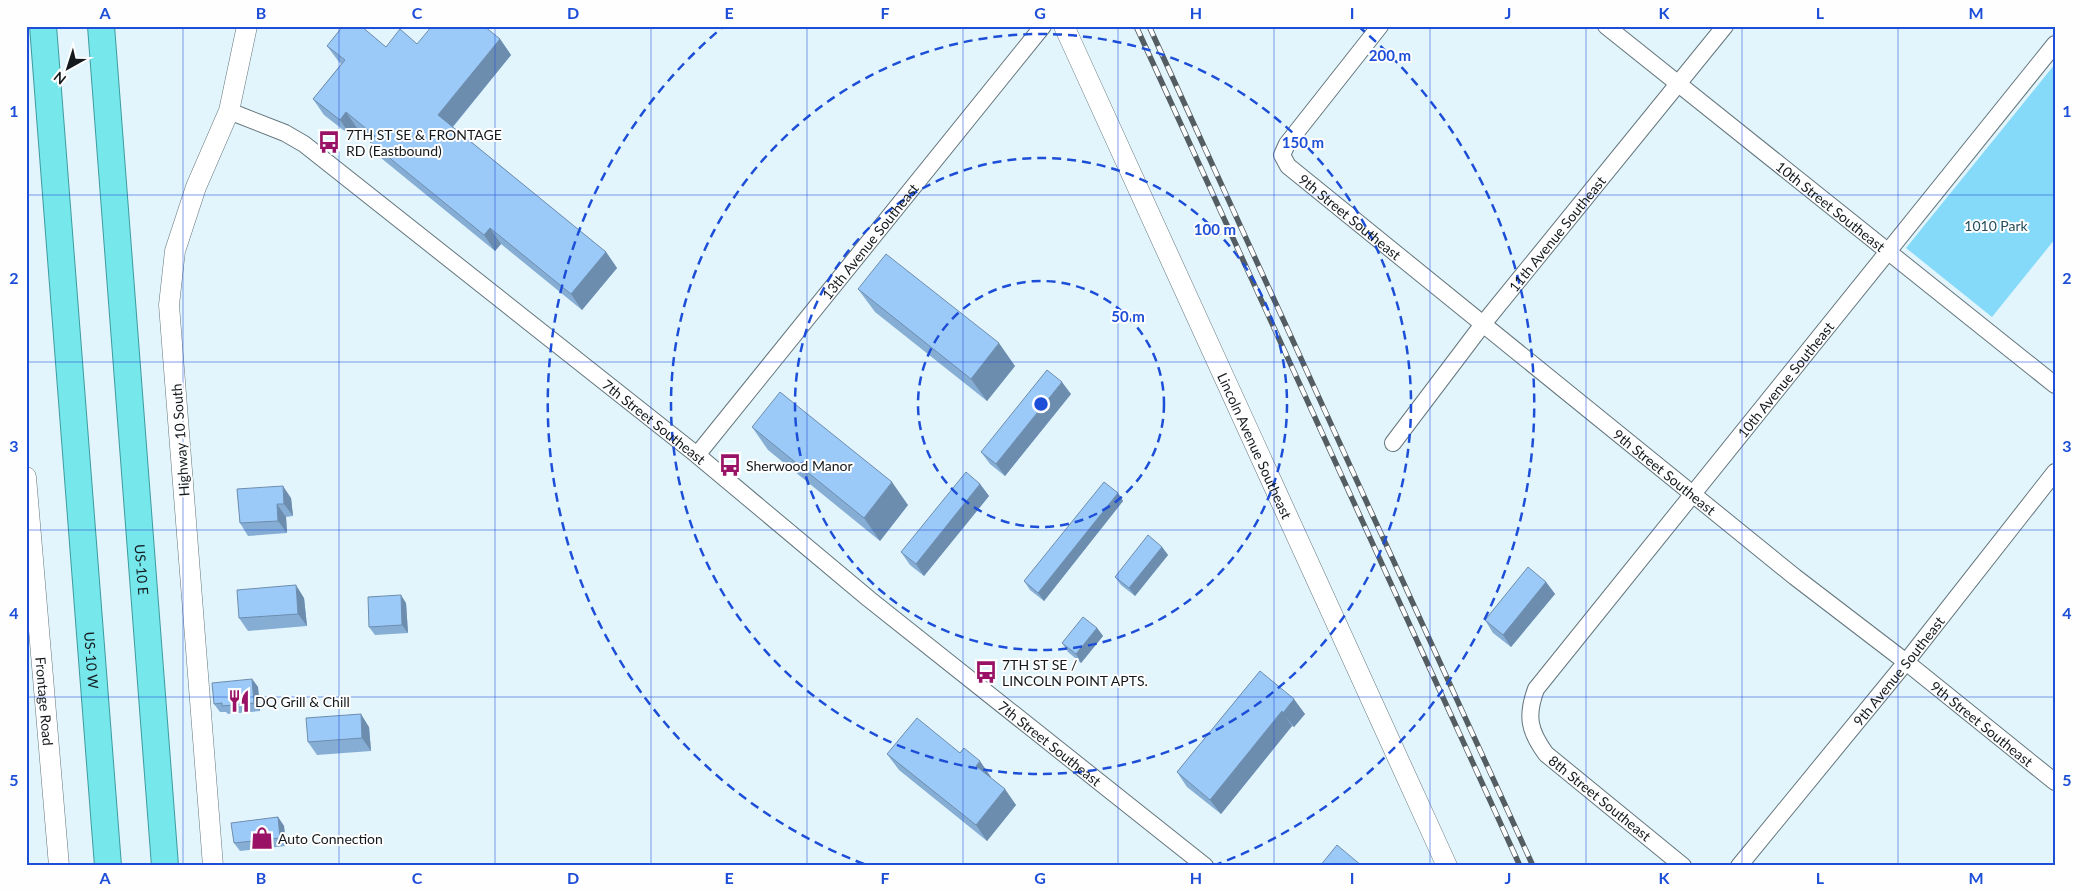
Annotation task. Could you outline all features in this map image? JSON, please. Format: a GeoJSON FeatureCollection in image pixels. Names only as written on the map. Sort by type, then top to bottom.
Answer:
{"type":"FeatureCollection","features":[{"type":"Feature","properties":{"kind":"highway","name":"US-10 W"},"geometry":{"type":"LineString","coordinates":[[43,26],[108,866]]}},
{"type":"Feature","properties":{"kind":"highway","name":"US-10 E"},"geometry":{"type":"LineString","coordinates":[[101,26],[165,866]]}},
{"type":"Feature","properties":{"kind":"street","name":"Highway 10 South"},"geometry":{"type":"LineString","coordinates":[[213,866],[169,305],[175,250],[196,187],[229,111],[247,26]]}},
{"type":"Feature","properties":{"kind":"street","name":"13th Avenue Southeast"},"geometry":{"type":"LineString","coordinates":[[697,455],[1043,26]]}},
{"type":"Feature","properties":{"kind":"street","name":"Lincoln Avenue Southeast"},"geometry":{"type":"LineString","coordinates":[[1064,26],[1447,866]]}},
{"type":"Feature","properties":{"kind":"street","name":"9th Street Southeast"},"geometry":{"type":"LineString","coordinates":[[1380,26],[1287,144],[1282,155],[1288,166],[1795,577],[1906,662],[2055,782]]}},
{"type":"Feature","properties":{"kind":"street","name":"10th Street Southeast"},"geometry":{"type":"LineString","coordinates":[[1606,26],[2055,385]]}},
{"type":"Feature","properties":{"kind":"street","name":"11th Avenue Southeast"},"geometry":{"type":"LineString","coordinates":[[1393,443],[1483,324],[1725,26]]}},
{"type":"Feature","properties":{"kind":"street","name":"10th Avenue Southeast"},"geometry":{"type":"LineString","coordinates":[[1530,720],[1530,705],[1536,689],[2055,44]]}},
{"type":"Feature","properties":{"kind":"street","name":"7th Street Southeast"},"geometry":{"type":"LineString","coordinates":[[229,111],[285,133],[304,144],[697,455],[869,599],[1205,866]]}},
{"type":"Feature","properties":{"kind":"street","name":"9th Avenue Southeast"},"geometry":{"type":"LineString","coordinates":[[1740,866],[1906,662],[2055,472]]}},
{"type":"Feature","properties":{"kind":"street","name":"Frontage Road"},"geometry":{"type":"LineString","coordinates":[[26,478],[59,866]]}},
{"type":"Feature","properties":{"kind":"street","name":"8th Street Southeast"},"geometry":{"type":"LineString","coordinates":[[1530,720],[1535,738],[1546,754],[1683,866]]}},
{"type":"Feature","properties":{"kind":"green space","name":"1010 Park"},"geometry":{"type":"Polygon","coordinates":[[[2055,64],[2055,239],[1992,317],[1906,248],[2055,64]]]}},
{"type":"Feature","properties":{"kind":"building"},"geometry":{"type":"Polygon","coordinates":[[[343,26],[361,26],[386,47],[400,29],[417,44],[432,26],[484,26],[500,39],[438,115],[606,252],[571,294],[490,228],[484,235],[370,142],[375,136],[346,112],[340,120],[313,99],[345,60],[327,46],[343,26]]]}},
{"type":"Feature","properties":{"kind":"building"},"geometry":{"type":"Polygon","coordinates":[[[886,254],[999,343],[971,379],[858,289],[886,254]]]}},
{"type":"Feature","properties":{"kind":"building"},"geometry":{"type":"Polygon","coordinates":[[[1047,370],[1062,382],[996,464],[981,452],[1047,370]]]}},
{"type":"Feature","properties":{"kind":"building"},"geometry":{"type":"Polygon","coordinates":[[[780,392],[892,482],[864,518],[752,427],[780,392]]]}},
{"type":"Feature","properties":{"kind":"building"},"geometry":{"type":"Polygon","coordinates":[[[966,472],[980,484],[916,564],[901,552],[966,472]]]}},
{"type":"Feature","properties":{"kind":"building"},"geometry":{"type":"Polygon","coordinates":[[[1104,482],[1118,493],[1038,593],[1024,581],[1104,482]]]}},
{"type":"Feature","properties":{"kind":"building"},"geometry":{"type":"Polygon","coordinates":[[[283,486],[284,504],[277,504],[278,521],[240,523],[237,489],[283,486]]]}},
{"type":"Feature","properties":{"kind":"building"},"geometry":{"type":"Polygon","coordinates":[[[1148,535],[1162,547],[1129,588],[1115,577],[1148,535]]]}},
{"type":"Feature","properties":{"kind":"building"},"geometry":{"type":"Polygon","coordinates":[[[1528,567],[1546,582],[1503,635],[1485,620],[1528,567]]]}},
{"type":"Feature","properties":{"kind":"building"},"geometry":{"type":"Polygon","coordinates":[[[296,585],[298,614],[239,618],[237,590],[296,585]]]}},
{"type":"Feature","properties":{"kind":"building"},"geometry":{"type":"Polygon","coordinates":[[[401,595],[402,625],[369,627],[368,597],[401,595]]]}},
{"type":"Feature","properties":{"kind":"building"},"geometry":{"type":"Polygon","coordinates":[[[1083,617],[1097,628],[1076,654],[1062,643],[1083,617]]]}},
{"type":"Feature","properties":{"kind":"building"},"geometry":{"type":"Polygon","coordinates":[[[1260,671],[1294,699],[1283,713],[1282,711],[1210,800],[1177,772],[1260,671]]]}},
{"type":"Feature","properties":{"kind":"building"},"geometry":{"type":"Polygon","coordinates":[[[252,679],[254,703],[222,706],[222,703],[214,704],[212,683],[252,679]]]}},
{"type":"Feature","properties":{"kind":"building"},"geometry":{"type":"Polygon","coordinates":[[[361,714],[362,738],[308,742],[306,718],[361,714]]]}},
{"type":"Feature","properties":{"kind":"building"},"geometry":{"type":"Polygon","coordinates":[[[917,718],[960,753],[964,748],[980,761],[976,766],[1005,789],[976,825],[887,754],[917,718]]]}},
{"type":"Feature","properties":{"kind":"building"},"geometry":{"type":"Polygon","coordinates":[[[278,817],[280,838],[234,843],[231,823],[278,817]]]}},
{"type":"Feature","properties":{"kind":"building"},"geometry":{"type":"Polygon","coordinates":[[[1337,845],[1362,866],[1320,866],[1337,845]]]}},
{"type":"Feature","properties":{"kind":"railway"},"geometry":{"type":"LineString","coordinates":[[1136,26],[1520,866]]}},
{"type":"Feature","properties":{"kind":"railway"},"geometry":{"type":"LineString","coordinates":[[1149,26],[1533,866]]}},
{"type":"Feature","properties":{"kind":"place","name":"7TH ST SE & FRONTAGE RD (Eastbound)"},"geometry":{"type":"Point","coordinates":[329,142]}},
{"type":"Feature","properties":{"kind":"place","name":"Sherwood Manor"},"geometry":{"type":"Point","coordinates":[730,465]}},
{"type":"Feature","properties":{"kind":"place","name":"7TH ST SE / LINCOLN POINT APTS."},"geometry":{"type":"Point","coordinates":[986,672]}},
{"type":"Feature","properties":{"kind":"place","name":"DQ Grill & Chill"},"geometry":{"type":"Point","coordinates":[239,701]}},
{"type":"Feature","properties":{"kind":"place","name":"Auto Connection"},"geometry":{"type":"Point","coordinates":[262,838]}}]}
